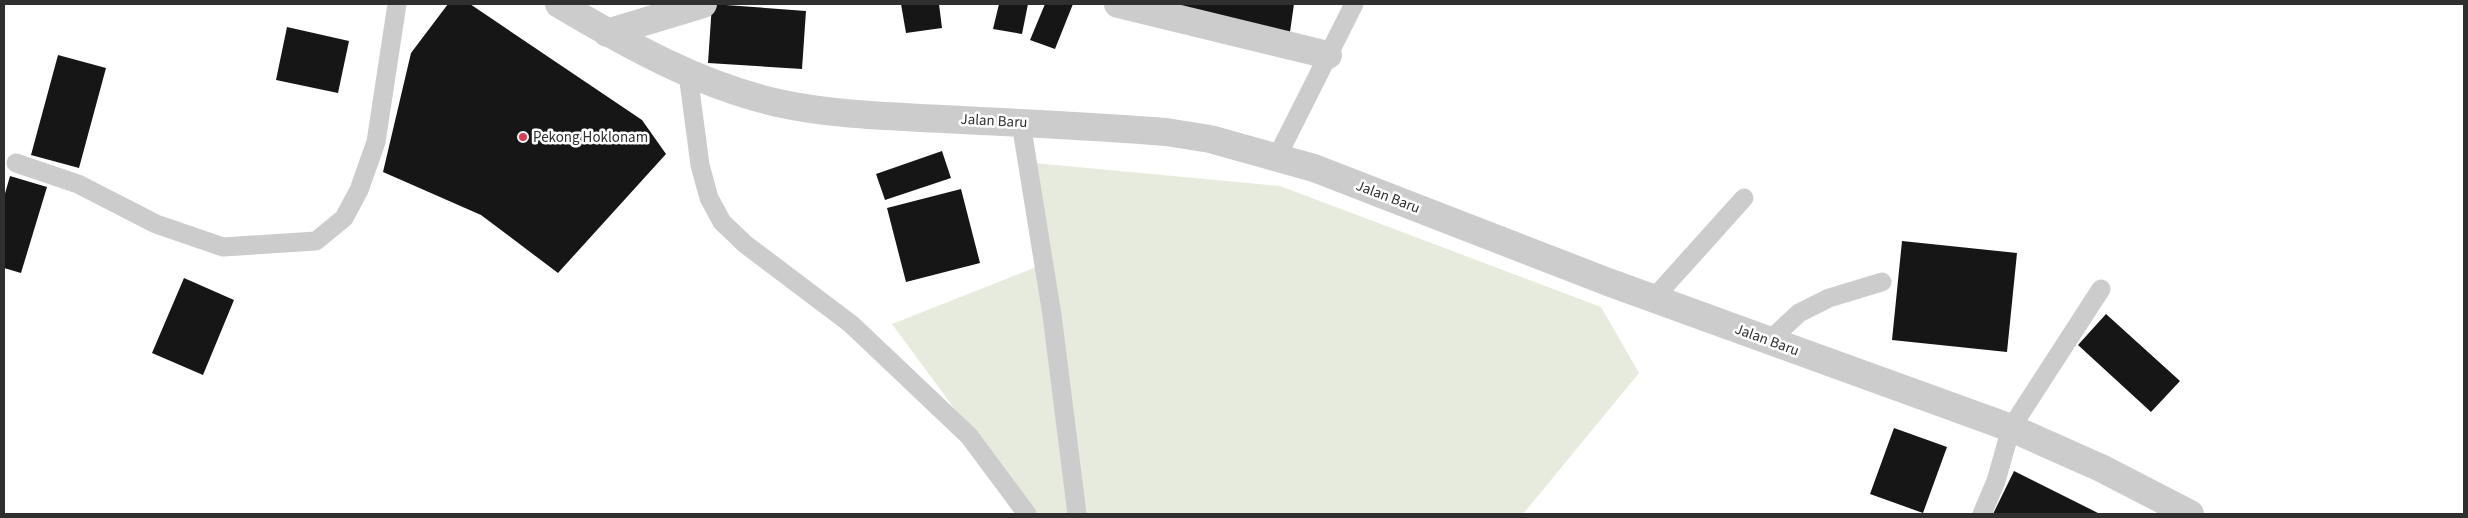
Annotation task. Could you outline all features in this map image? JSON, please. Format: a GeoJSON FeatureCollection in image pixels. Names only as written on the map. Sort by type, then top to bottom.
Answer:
{"type":"FeatureCollection","features":[{"type":"Feature","properties":{"kind":"street","name":"Jalan Baru"},"geometry":{"type":"LineString","coordinates":[[559,4],[607,33],[688,74],[754,97],[804,107],[885,116],[1166,132],[1210,139],[1314,168],[1769,341],[2011,428],[2093,464],[2190,514]]}},
{"type":"Feature","properties":{"kind":"street"},"geometry":{"type":"LineString","coordinates":[[607,33],[703,4]]}},
{"type":"Feature","properties":{"kind":"street"},"geometry":{"type":"LineString","coordinates":[[1118,4],[1328,55]]}},
{"type":"Feature","properties":{"kind":"lane"},"geometry":{"type":"LineString","coordinates":[[16,163],[78,184],[156,224],[223,247],[316,241],[344,218],[359,190],[376,142],[397,4]]}},
{"type":"Feature","properties":{"kind":"lane"},"geometry":{"type":"LineString","coordinates":[[1277,157],[1354,4]]}},
{"type":"Feature","properties":{"kind":"lane"},"geometry":{"type":"LineString","coordinates":[[688,74],[700,165],[709,198],[722,222],[745,244],[851,324],[969,436],[1027,514]]}},
{"type":"Feature","properties":{"kind":"lane"},"geometry":{"type":"LineString","coordinates":[[1021,123],[1052,315],[1077,514]]}},
{"type":"Feature","properties":{"kind":"lane"},"geometry":{"type":"LineString","coordinates":[[1654,298],[1744,198]]}},
{"type":"Feature","properties":{"kind":"lane"},"geometry":{"type":"LineString","coordinates":[[1769,341],[1799,313],[1828,298],[1882,282]]}},
{"type":"Feature","properties":{"kind":"lane"},"geometry":{"type":"LineString","coordinates":[[1982,514],[1996,481],[2011,428],[2100,289]]}},
{"type":"Feature","properties":{"kind":"shaded area"},"geometry":{"type":"Polygon","coordinates":[[[1023,162],[1280,186],[1601,307],[1639,373],[1523,514],[1032,514],[892,324],[1036,267],[1023,162]]]}},
{"type":"Feature","properties":{"kind":"building","name":"Pekong Hoklonam"},"geometry":{"type":"Polygon","coordinates":[[[448,4],[470,4],[642,120],[666,154],[558,273],[481,215],[383,172],[411,53],[448,4]]]}},
{"type":"Feature","properties":{"kind":"building"},"geometry":{"type":"Polygon","coordinates":[[[712,4],[806,11],[802,69],[708,63],[712,4]]]}},
{"type":"Feature","properties":{"kind":"building"},"geometry":{"type":"Polygon","coordinates":[[[901,4],[939,4],[942,28],[906,33],[901,4]]]}},
{"type":"Feature","properties":{"kind":"building"},"geometry":{"type":"Polygon","coordinates":[[[999,4],[1028,4],[1022,34],[993,29],[999,4]]]}},
{"type":"Feature","properties":{"kind":"building"},"geometry":{"type":"Polygon","coordinates":[[[1045,4],[1073,4],[1055,49],[1030,40],[1045,4]]]}},
{"type":"Feature","properties":{"kind":"building"},"geometry":{"type":"Polygon","coordinates":[[[1177,4],[1294,4],[1290,32],[1175,16],[1177,4]]]}},
{"type":"Feature","properties":{"kind":"building"},"geometry":{"type":"Polygon","coordinates":[[[287,27],[349,41],[338,93],[276,80],[287,27]]]}},
{"type":"Feature","properties":{"kind":"building"},"geometry":{"type":"Polygon","coordinates":[[[58,55],[106,68],[79,168],[31,155],[58,55]]]}},
{"type":"Feature","properties":{"kind":"building"},"geometry":{"type":"Polygon","coordinates":[[[942,151],[951,178],[885,200],[876,174],[942,151]]]}},
{"type":"Feature","properties":{"kind":"building"},"geometry":{"type":"Polygon","coordinates":[[[10,176],[47,187],[21,273],[4,268],[4,197],[10,176]]]}},
{"type":"Feature","properties":{"kind":"building"},"geometry":{"type":"Polygon","coordinates":[[[961,189],[980,263],[906,282],[887,208],[961,189]]]}},
{"type":"Feature","properties":{"kind":"building"},"geometry":{"type":"Polygon","coordinates":[[[1902,241],[2017,253],[2007,352],[1892,340],[1902,241]]]}},
{"type":"Feature","properties":{"kind":"building"},"geometry":{"type":"Polygon","coordinates":[[[184,278],[234,300],[203,375],[152,353],[184,278]]]}},
{"type":"Feature","properties":{"kind":"building"},"geometry":{"type":"Polygon","coordinates":[[[2106,314],[2180,381],[2151,412],[2078,345],[2106,314]]]}},
{"type":"Feature","properties":{"kind":"building"},"geometry":{"type":"Polygon","coordinates":[[[1894,428],[1947,447],[1923,513],[1870,494],[1894,428]]]}},
{"type":"Feature","properties":{"kind":"building"},"geometry":{"type":"Polygon","coordinates":[[[2014,471],[2100,514],[1993,514],[2014,471]]]}},
{"type":"Feature","properties":{"kind":"place","name":"Pekong Hoklonam"},"geometry":{"type":"Point","coordinates":[523,137]}}]}
